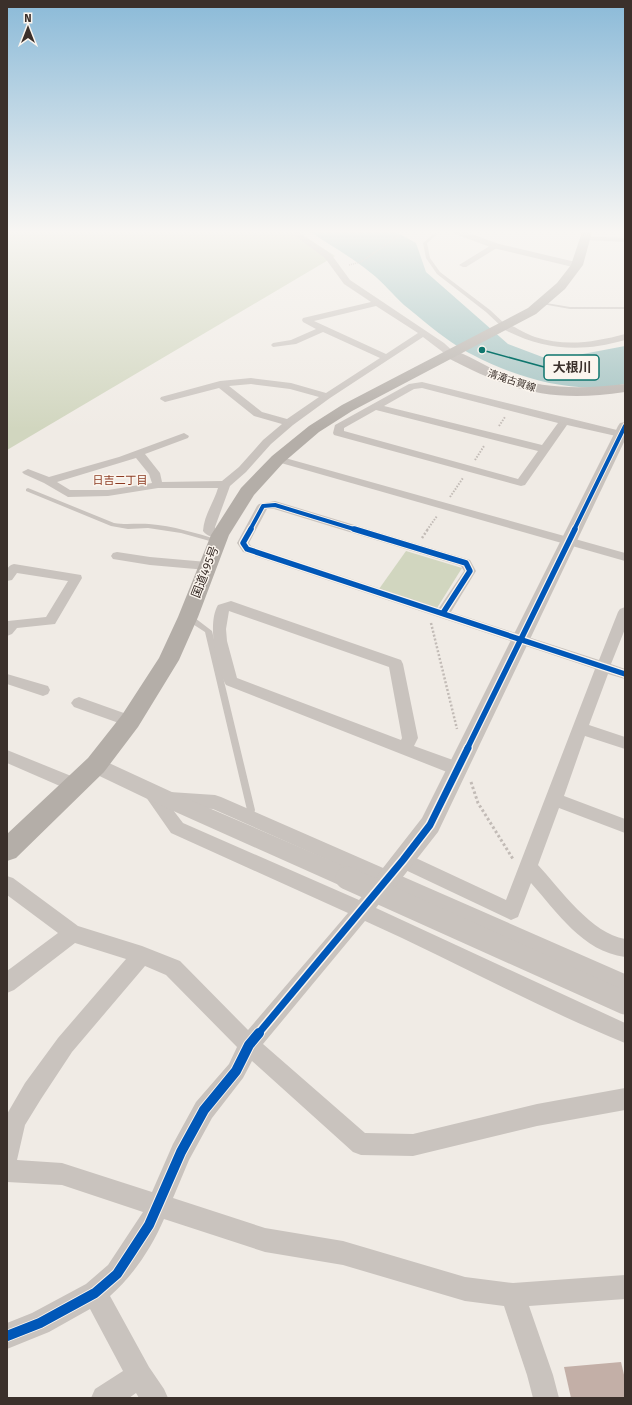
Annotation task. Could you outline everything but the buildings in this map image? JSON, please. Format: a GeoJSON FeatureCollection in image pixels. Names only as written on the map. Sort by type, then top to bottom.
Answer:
{"type":"FeatureCollection","features":[{"type":"Feature","properties":{"kind":"highway"},"geometry":{"type":"LineString","coordinates":[[502,327],[532,311],[548,298]]}},
{"type":"Feature","properties":{"kind":"highway","name":"国道495号"},"geometry":{"type":"LineString","coordinates":[[7,850],[96,765],[130,721],[169,660],[188,617],[218,538],[247,492],[278,450],[346,408],[502,327]]}},
{"type":"Feature","properties":{"kind":"main road","name":"清滝古賀線"},"geometry":{"type":"LineString","coordinates":[[454,352],[509,381],[538,389],[587,391],[625,388]]}},
{"type":"Feature","properties":{"kind":"street"},"geometry":{"type":"LineString","coordinates":[[368,298],[454,352]]}},
{"type":"Feature","properties":{"kind":"street"},"geometry":{"type":"LineString","coordinates":[[376,303],[306,320],[386,357]]}},
{"type":"Feature","properties":{"kind":"street"},"geometry":{"type":"LineString","coordinates":[[502,327],[526,338],[558,345],[586,346],[625,337]]}},
{"type":"Feature","properties":{"kind":"street"},"geometry":{"type":"LineString","coordinates":[[275,345],[293,342],[323,329]]}},
{"type":"Feature","properties":{"kind":"street"},"geometry":{"type":"LineString","coordinates":[[28,472],[48,481],[68,494],[108,493],[158,485],[225,484],[278,450],[281,433],[288,423],[424,333]]}},
{"type":"Feature","properties":{"kind":"street"},"geometry":{"type":"LineString","coordinates":[[165,399],[199,391],[220,384],[251,381],[291,386],[327,396]]}},
{"type":"Feature","properties":{"kind":"street"},"geometry":{"type":"LineString","coordinates":[[220,384],[258,414],[288,423]]}},
{"type":"Feature","properties":{"kind":"street"},"geometry":{"type":"LineString","coordinates":[[7,1336],[40,1323],[96,1294],[117,1274],[149,1225],[181,1152],[204,1110],[236,1071],[249,1046],[387,880],[430,825],[624,431],[564,421],[422,385],[412,386],[339,427],[338,433],[521,483],[564,421]]}},
{"type":"Feature","properties":{"kind":"street"},"geometry":{"type":"LineString","coordinates":[[376,406],[544,449]]}},
{"type":"Feature","properties":{"kind":"street"},"geometry":{"type":"LineString","coordinates":[[48,481],[138,453],[184,436]]}},
{"type":"Feature","properties":{"kind":"street"},"geometry":{"type":"LineString","coordinates":[[278,450],[569,542],[625,557]]}},
{"type":"Feature","properties":{"kind":"street"},"geometry":{"type":"LineString","coordinates":[[138,453],[154,473],[158,485]]}},
{"type":"Feature","properties":{"kind":"street"},"geometry":{"type":"LineString","coordinates":[[218,538],[209,532],[209,525],[213,511],[220,500],[225,484]]}},
{"type":"Feature","properties":{"kind":"street"},"geometry":{"type":"LineString","coordinates":[[443,613],[470,571],[466,563],[275,505],[263,506],[243,542],[247,549],[625,674]]}},
{"type":"Feature","properties":{"kind":"street"},"geometry":{"type":"LineString","coordinates":[[117,556],[207,566]]}},
{"type":"Feature","properties":{"kind":"street"},"geometry":{"type":"LineString","coordinates":[[9,571],[76,578],[50,620],[9,626]]}},
{"type":"Feature","properties":{"kind":"street"},"geometry":{"type":"LineString","coordinates":[[405,749],[410,738],[396,664],[230,606],[223,608],[219,628],[220,641],[231,681],[405,749],[461,763]]}},
{"type":"Feature","properties":{"kind":"street"},"geometry":{"type":"LineString","coordinates":[[403,860],[511,911],[530,867],[602,666],[625,612]]}},
{"type":"Feature","properties":{"kind":"street"},"geometry":{"type":"LineString","coordinates":[[7,678],[43,690]]}},
{"type":"Feature","properties":{"kind":"street"},"geometry":{"type":"LineString","coordinates":[[79,703],[130,721]]}},
{"type":"Feature","properties":{"kind":"street"},"geometry":{"type":"LineString","coordinates":[[581,728],[625,743]]}},
{"type":"Feature","properties":{"kind":"street"},"geometry":{"type":"LineString","coordinates":[[7,756],[75,785]]}},
{"type":"Feature","properties":{"kind":"street"},"geometry":{"type":"LineString","coordinates":[[96,765],[625,1003]]}},
{"type":"Feature","properties":{"kind":"street"},"geometry":{"type":"LineString","coordinates":[[158,794],[214,802],[387,880],[625,984]]}},
{"type":"Feature","properties":{"kind":"street"},"geometry":{"type":"LineString","coordinates":[[158,794],[178,828],[421,937],[564,1006],[625,1033]]}},
{"type":"Feature","properties":{"kind":"street"},"geometry":{"type":"LineString","coordinates":[[554,799],[625,826]]}},
{"type":"Feature","properties":{"kind":"street"},"geometry":{"type":"LineString","coordinates":[[530,867],[583,928],[612,946],[625,948]]}},
{"type":"Feature","properties":{"kind":"street"},"geometry":{"type":"LineString","coordinates":[[7,884],[73,933],[142,955],[173,968],[249,1046],[361,1144],[412,1145],[536,1115],[625,1099]]}},
{"type":"Feature","properties":{"kind":"street"},"geometry":{"type":"LineString","coordinates":[[7,983],[73,933]]}},
{"type":"Feature","properties":{"kind":"street"},"geometry":{"type":"LineString","coordinates":[[7,1158],[15,1122],[33,1091],[65,1046],[142,955]]}},
{"type":"Feature","properties":{"kind":"street"},"geometry":{"type":"LineString","coordinates":[[7,1171],[62,1174],[265,1240],[343,1254],[466,1290],[513,1295],[625,1287]]}},
{"type":"Feature","properties":{"kind":"street"},"geometry":{"type":"LineString","coordinates":[[96,1294],[140,1376],[155,1398]]}},
{"type":"Feature","properties":{"kind":"street"},"geometry":{"type":"LineString","coordinates":[[513,1295],[540,1375],[546,1398]]}},
{"type":"Feature","properties":{"kind":"street"},"geometry":{"type":"LineString","coordinates":[[104,1398],[140,1376]]}},
{"type":"Feature","properties":{"kind":"lane"},"geometry":{"type":"LineString","coordinates":[[471,298],[483,307],[502,327]]}},
{"type":"Feature","properties":{"kind":"lane"},"geometry":{"type":"LineString","coordinates":[[542,303],[570,308],[625,308]]}},
{"type":"Feature","properties":{"kind":"lane"},"geometry":{"type":"LineString","coordinates":[[28,490],[113,525],[128,527],[148,526],[218,538]]}},
{"type":"Feature","properties":{"kind":"lane"},"geometry":{"type":"LineString","coordinates":[[188,617],[208,631],[251,810],[249,817]]}},
{"type":"Feature","properties":{"kind":"path"},"geometry":{"type":"LineString","coordinates":[[427,608],[461,763],[478,803],[515,862],[530,867]]}},
{"type":"Feature","properties":{"kind":"green space"},"geometry":{"type":"Polygon","coordinates":[[[7,298],[265,298],[7,450],[7,298]]]}},
{"type":"Feature","properties":{"kind":"green space"},"geometry":{"type":"Polygon","coordinates":[[[406,551],[462,568],[437,608],[379,589],[406,551]]]}},
{"type":"Feature","properties":{"kind":"water"},"geometry":{"type":"Polygon","coordinates":[[[397,298],[455,298],[508,344],[545,358],[567,357],[625,346],[625,384],[606,387],[567,386],[508,371],[464,350],[446,339],[397,298]]]}},
{"type":"Feature","properties":{"kind":"cycle path"},"geometry":{"type":"LineString","coordinates":[[7,1336],[40,1323],[95,1293],[117,1274],[149,1225],[181,1152],[204,1110],[236,1071],[249,1045],[403,860],[430,825],[625,426]]}},
{"type":"Feature","properties":{"kind":"cycle path"},"geometry":{"type":"LineString","coordinates":[[443,613],[470,571],[466,563],[275,505],[263,506],[243,543],[247,549],[625,674]]}},
{"type":"Feature","properties":{"kind":"place","name":"大根川"},"geometry":{"type":"Point","coordinates":[482,350]}},
{"type":"Feature","properties":{"kind":"district","name":"日吉二丁目"},"geometry":{"type":"Point","coordinates":[120,480]}}]}
